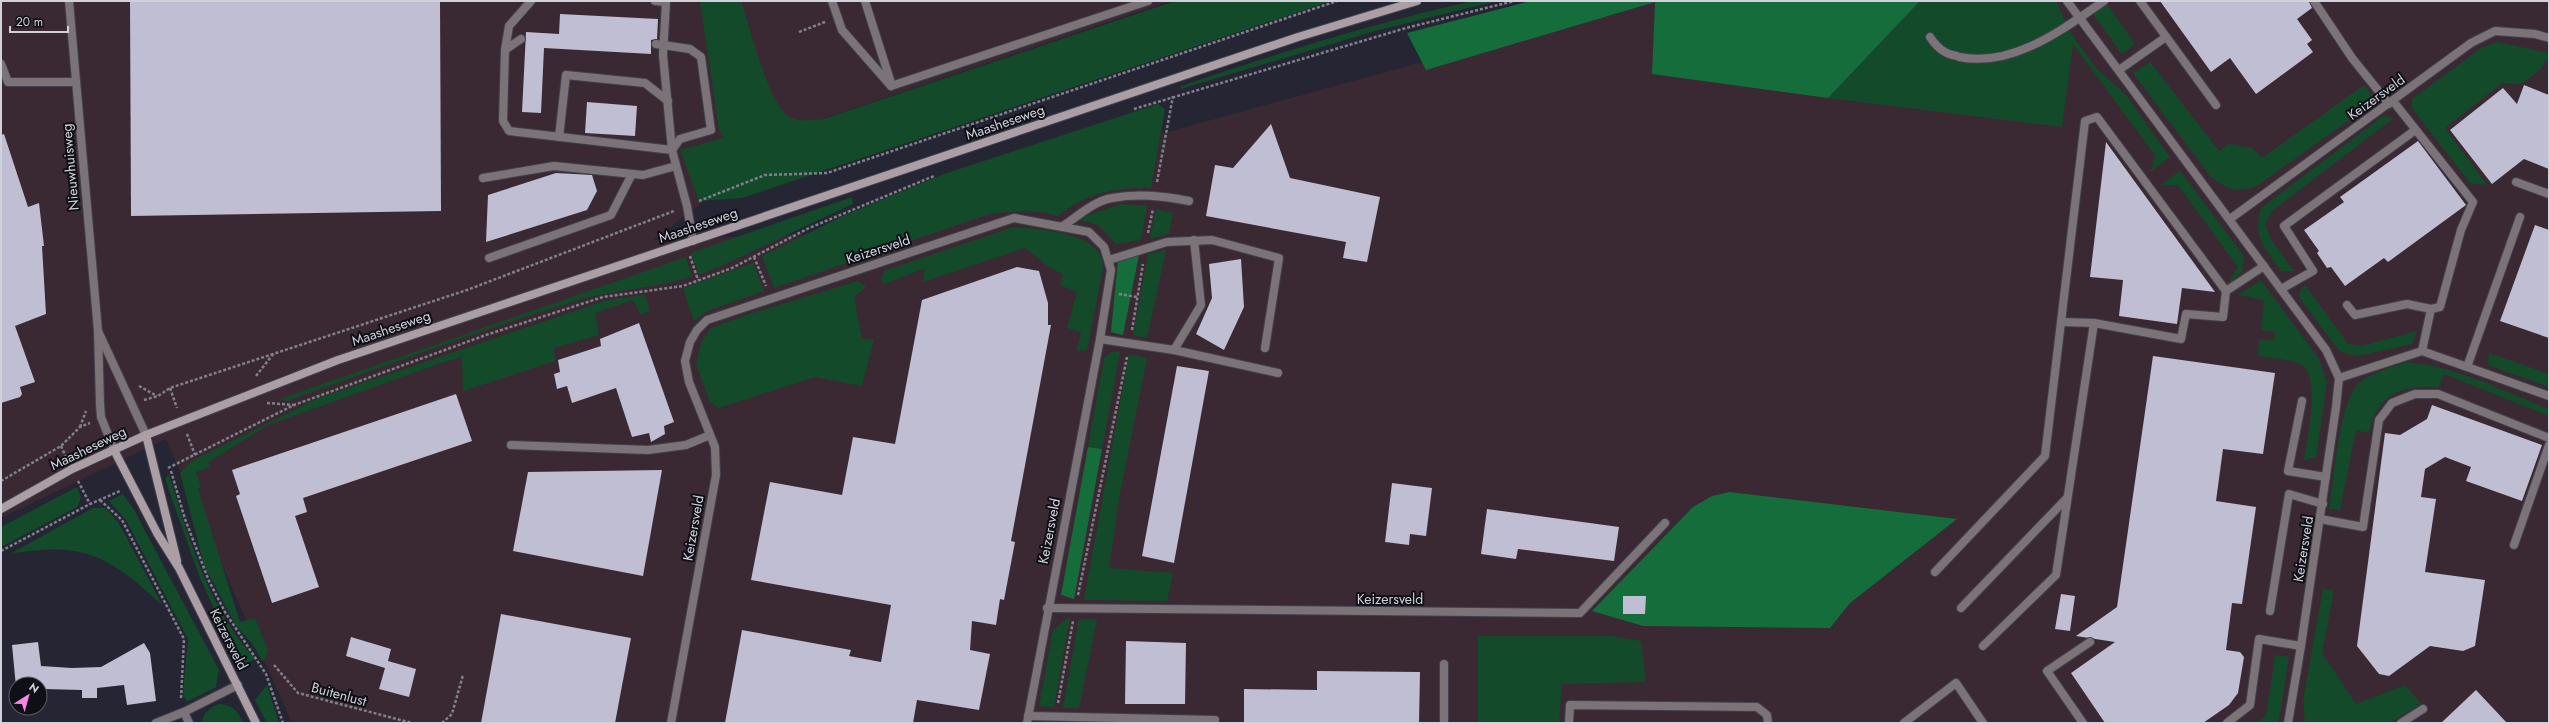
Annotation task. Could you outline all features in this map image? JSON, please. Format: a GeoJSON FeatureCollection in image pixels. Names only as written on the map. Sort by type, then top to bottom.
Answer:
{"type":"FeatureCollection","features":[{"type":"Feature","properties":{"kind":"main road","name":"Maasheseweg"},"geometry":{"type":"LineString","coordinates":[[1,509],[72,469],[146,435],[338,360],[1298,37],[1417,1]]}},
{"type":"Feature","properties":{"kind":"main road","name":"Keizersveld"},"geometry":{"type":"LineString","coordinates":[[146,435],[179,568]]}},
{"type":"Feature","properties":{"kind":"main road","name":"Keizersveld"},"geometry":{"type":"LineString","coordinates":[[114,450],[157,533],[179,568],[256,723]]}},
{"type":"Feature","properties":{"kind":"street","name":"Nieuwhuisweg"},"geometry":{"type":"LineString","coordinates":[[69,1],[98,331],[101,417],[114,450]]}},
{"type":"Feature","properties":{"kind":"street"},"geometry":{"type":"LineString","coordinates":[[530,1],[509,26],[505,50],[503,122],[509,131],[672,150]]}},
{"type":"Feature","properties":{"kind":"street"},"geometry":{"type":"LineString","coordinates":[[655,1],[666,1],[660,45],[668,101],[672,150],[687,206],[693,241]]}},
{"type":"Feature","properties":{"kind":"street"},"geometry":{"type":"LineString","coordinates":[[832,1],[842,30],[891,86]]}},
{"type":"Feature","properties":{"kind":"street"},"geometry":{"type":"LineString","coordinates":[[865,1],[891,86]]}},
{"type":"Feature","properties":{"kind":"street"},"geometry":{"type":"LineString","coordinates":[[891,86],[1148,1]]}},
{"type":"Feature","properties":{"kind":"street"},"geometry":{"type":"LineString","coordinates":[[2067,1],[2326,350],[2339,378],[2422,351],[2549,396]]}},
{"type":"Feature","properties":{"kind":"street"},"geometry":{"type":"LineString","coordinates":[[2071,1],[2078,14]]}},
{"type":"Feature","properties":{"kind":"street"},"geometry":{"type":"LineString","coordinates":[[1930,38],[1946,54],[1968,58],[1987,58],[2016,52],[2064,30],[2078,14],[2104,1]]}},
{"type":"Feature","properties":{"kind":"street"},"geometry":{"type":"LineString","coordinates":[[2140,1],[2216,105]]}},
{"type":"Feature","properties":{"kind":"street"},"geometry":{"type":"LineString","coordinates":[[2314,1],[2352,58],[2473,202],[2462,230],[2440,307],[2431,309],[2407,304],[2354,315],[2347,305]]}},
{"type":"Feature","properties":{"kind":"street","name":"Keizersveld"},"geometry":{"type":"LineString","coordinates":[[2230,219],[2472,43],[2496,31],[2535,34],[2549,38]]}},
{"type":"Feature","properties":{"kind":"street"},"geometry":{"type":"LineString","coordinates":[[2119,70],[2166,37]]}},
{"type":"Feature","properties":{"kind":"street"},"geometry":{"type":"LineString","coordinates":[[505,50],[521,39]]}},
{"type":"Feature","properties":{"kind":"street"},"geometry":{"type":"LineString","coordinates":[[660,45],[690,49],[701,57],[711,130],[680,140],[672,150]]}},
{"type":"Feature","properties":{"kind":"street"},"geometry":{"type":"LineString","coordinates":[[1,64],[8,82],[76,82]]}},
{"type":"Feature","properties":{"kind":"street"},"geometry":{"type":"LineString","coordinates":[[559,137],[566,75],[645,83],[668,101]]}},
{"type":"Feature","properties":{"kind":"street"},"geometry":{"type":"LineString","coordinates":[[1935,572],[2045,456],[2061,322],[2085,121],[2097,116],[2226,291],[2223,317],[2186,314],[2181,339],[2094,323],[2061,322]]}},
{"type":"Feature","properties":{"kind":"street"},"geometry":{"type":"LineString","coordinates":[[2281,289],[2313,271],[2284,226],[2414,131]]}},
{"type":"Feature","properties":{"kind":"street"},"geometry":{"type":"LineString","coordinates":[[484,178],[554,166],[643,175],[676,166]]}},
{"type":"Feature","properties":{"kind":"street"},"geometry":{"type":"LineString","coordinates":[[489,258],[611,215],[632,174]]}},
{"type":"Feature","properties":{"kind":"street"},"geometry":{"type":"LineString","coordinates":[[2516,182],[2549,194]]}},
{"type":"Feature","properties":{"kind":"street"},"geometry":{"type":"LineString","coordinates":[[1063,226],[1088,209],[1111,198],[1155,195],[1189,201]]}},
{"type":"Feature","properties":{"kind":"street"},"geometry":{"type":"LineString","coordinates":[[2467,367],[2520,217]]}},
{"type":"Feature","properties":{"kind":"street","name":"Keizersveld"},"geometry":{"type":"LineString","coordinates":[[671,723],[716,476],[715,447],[686,372],[686,352],[697,330],[707,320],[1014,218],[1089,232],[1104,247],[1111,270],[1100,339],[1047,608],[1027,720]]}},
{"type":"Feature","properties":{"kind":"street"},"geometry":{"type":"LineString","coordinates":[[1174,350],[1201,305],[1194,240]]}},
{"type":"Feature","properties":{"kind":"street"},"geometry":{"type":"LineString","coordinates":[[1109,260],[1146,247],[1167,242],[1194,240],[1212,240],[1279,258],[1265,348]]}},
{"type":"Feature","properties":{"kind":"street"},"geometry":{"type":"LineString","coordinates":[[2226,291],[2264,266]]}},
{"type":"Feature","properties":{"kind":"street"},"geometry":{"type":"LineString","coordinates":[[2422,351],[2431,309]]}},
{"type":"Feature","properties":{"kind":"street"},"geometry":{"type":"LineString","coordinates":[[1983,646],[2056,575],[2094,323]]}},
{"type":"Feature","properties":{"kind":"street","name":"Nieuwhuisweg"},"geometry":{"type":"LineString","coordinates":[[98,331],[146,435]]}},
{"type":"Feature","properties":{"kind":"street"},"geometry":{"type":"LineString","coordinates":[[1100,339],[1130,342],[1174,350],[1278,373]]}},
{"type":"Feature","properties":{"kind":"street","name":"Keizersveld"},"geometry":{"type":"LineString","coordinates":[[2288,723],[2323,504],[2339,378]]}},
{"type":"Feature","properties":{"kind":"street"},"geometry":{"type":"LineString","coordinates":[[2320,519],[2363,526],[2379,420],[2392,403],[2415,394],[2438,394],[2549,438]]}},
{"type":"Feature","properties":{"kind":"street"},"geometry":{"type":"LineString","coordinates":[[2302,401],[2288,471],[2326,477]]}},
{"type":"Feature","properties":{"kind":"street"},"geometry":{"type":"LineString","coordinates":[[511,445],[648,450],[686,445],[710,435]]}},
{"type":"Feature","properties":{"kind":"street"},"geometry":{"type":"LineString","coordinates":[[2514,545],[2549,445]]}},
{"type":"Feature","properties":{"kind":"street"},"geometry":{"type":"LineString","coordinates":[[2270,611],[2289,494],[2323,504]]}},
{"type":"Feature","properties":{"kind":"street"},"geometry":{"type":"LineString","coordinates":[[1961,608],[2067,498]]}},
{"type":"Feature","properties":{"kind":"street","name":"Keizersveld"},"geometry":{"type":"LineString","coordinates":[[1047,608],[1580,613],[1665,523]]}},
{"type":"Feature","properties":{"kind":"street"},"geometry":{"type":"LineString","coordinates":[[2227,723],[2250,706],[2260,639],[2301,646]]}},
{"type":"Feature","properties":{"kind":"street"},"geometry":{"type":"LineString","coordinates":[[2083,723],[2048,671],[2090,642]]}},
{"type":"Feature","properties":{"kind":"street"},"geometry":{"type":"LineString","coordinates":[[1444,664],[1444,723]]}},
{"type":"Feature","properties":{"kind":"street"},"geometry":{"type":"LineString","coordinates":[[1904,723],[1956,683],[1983,723]]}},
{"type":"Feature","properties":{"kind":"street"},"geometry":{"type":"LineString","coordinates":[[156,723],[184,712],[238,685]]}},
{"type":"Feature","properties":{"kind":"street"},"geometry":{"type":"LineString","coordinates":[[1569,723],[1570,705],[1757,707],[1767,715],[1768,723]]}},
{"type":"Feature","properties":{"kind":"street"},"geometry":{"type":"LineString","coordinates":[[2401,723],[2422,709]]}},
{"type":"Feature","properties":{"kind":"street"},"geometry":{"type":"LineString","coordinates":[[184,712],[189,723]]}},
{"type":"Feature","properties":{"kind":"street"},"geometry":{"type":"LineString","coordinates":[[1027,720],[1056,718],[1096,721],[1214,720]]}},
{"type":"Feature","properties":{"kind":"path"},"geometry":{"type":"LineString","coordinates":[[274,353],[467,290],[765,175],[827,173],[1337,1]]}},
{"type":"Feature","properties":{"kind":"path"},"geometry":{"type":"LineString","coordinates":[[1129,110],[1406,28],[1514,1]]}},
{"type":"Feature","properties":{"kind":"path"},"geometry":{"type":"LineString","coordinates":[[1056,718],[1076,609],[1130,342],[1173,96]]}},
{"type":"Feature","properties":{"kind":"path"},"geometry":{"type":"LineString","coordinates":[[294,405],[486,335],[603,297],[683,286],[754,257],[809,228],[936,175]]}},
{"type":"Feature","properties":{"kind":"path"},"geometry":{"type":"LineString","coordinates":[[693,241],[689,251],[698,280]]}},
{"type":"Feature","properties":{"kind":"path"},"geometry":{"type":"LineString","coordinates":[[754,257],[772,298]]}},
{"type":"Feature","properties":{"kind":"path"},"geometry":{"type":"LineString","coordinates":[[170,468],[186,519],[210,581],[225,612],[266,674],[283,723]]}},
{"type":"Feature","properties":{"kind":"path"},"geometry":{"type":"LineString","coordinates":[[100,500],[122,520],[184,640],[180,701],[184,712]]}},
{"type":"Feature","properties":{"kind":"path","name":"Buitenlust"},"geometry":{"type":"LineString","coordinates":[[274,665],[298,693],[412,723]]}},
{"type":"Feature","properties":{"kind":"path"},"geometry":{"type":"LineString","coordinates":[[442,723],[452,714],[463,675]]}},
{"type":"Feature","properties":{"kind":"shaded area"},"geometry":{"type":"Polygon","coordinates":[[[1,1],[1171,1],[805,125],[653,240],[857,232],[1157,135],[1644,1],[2549,1],[2549,723],[292,723],[166,439],[1,518],[1,1]]]}},
{"type":"Feature","properties":{"kind":"green space"},"geometry":{"type":"Polygon","coordinates":[[[700,1],[741,1],[760,63],[773,96],[788,116],[796,120],[806,120],[824,119],[1175,1],[1331,1],[742,198],[699,201],[680,150],[724,138],[719,130],[700,1]]]}},
{"type":"Feature","properties":{"kind":"green space"},"geometry":{"type":"Polygon","coordinates":[[[1472,1],[1497,1],[1375,31],[1181,89],[1181,86],[1325,40],[1398,19],[1472,1]]]}},
{"type":"Feature","properties":{"kind":"green space"},"geometry":{"type":"Polygon","coordinates":[[[1531,1],[1920,1],[1828,98],[1652,74],[1655,2],[1426,70],[1407,33],[1531,1]]]}},
{"type":"Feature","properties":{"kind":"green space"},"geometry":{"type":"Polygon","coordinates":[[[1920,1],[2056,1],[2072,35],[2097,69],[2126,95],[2170,157],[2151,171],[2155,155],[2073,44],[2062,127],[1828,98],[1920,1]]]}},
{"type":"Feature","properties":{"kind":"green space"},"geometry":{"type":"Polygon","coordinates":[[[2107,4],[2135,44],[2122,54],[2093,14],[2107,4]]]}},
{"type":"Feature","properties":{"kind":"green space"},"geometry":{"type":"Polygon","coordinates":[[[2497,42],[2549,53],[2549,62],[2545,60],[2541,69],[2521,84],[2502,83],[2445,128],[2487,185],[2470,183],[2412,108],[2412,99],[2481,48],[2497,42]]]}},
{"type":"Feature","properties":{"kind":"green space"},"geometry":{"type":"Polygon","coordinates":[[[2150,62],[2219,151],[2229,144],[2252,148],[2262,158],[2364,85],[2376,101],[2257,186],[2238,190],[2223,185],[2211,177],[2133,73],[2150,62]]]}},
{"type":"Feature","properties":{"kind":"green space"},"geometry":{"type":"Polygon","coordinates":[[[1158,104],[1165,109],[1151,188],[1113,190],[1102,193],[1079,202],[1058,216],[1041,212],[1024,211],[989,214],[774,288],[762,256],[845,215],[944,174],[1158,104]]]}},
{"type":"Feature","properties":{"kind":"green space"},"geometry":{"type":"Polygon","coordinates":[[[2383,116],[2394,118],[2272,211],[2265,224],[2272,241],[2294,271],[2281,271],[2265,249],[2259,235],[2258,227],[2261,208],[2383,116]]]}},
{"type":"Feature","properties":{"kind":"green space"},"geometry":{"type":"Polygon","coordinates":[[[2180,171],[2244,256],[2242,272],[2230,283],[2230,280],[2238,267],[2178,185],[2161,185],[2180,171]]]}},
{"type":"Feature","properties":{"kind":"green space"},"geometry":{"type":"Polygon","coordinates":[[[852,197],[853,204],[699,275],[691,253],[852,197]]]}},
{"type":"Feature","properties":{"kind":"green space"},"geometry":{"type":"Polygon","coordinates":[[[1121,204],[1147,206],[1141,240],[1116,244],[1098,225],[1076,219],[1121,204]]]}},
{"type":"Feature","properties":{"kind":"green space"},"geometry":{"type":"Polygon","coordinates":[[[1156,209],[1173,213],[1169,234],[1150,239],[1156,209]]]}},
{"type":"Feature","properties":{"kind":"green space"},"geometry":{"type":"Polygon","coordinates":[[[1014,227],[1054,231],[1069,235],[1082,240],[1093,247],[1101,256],[1103,268],[1087,350],[1077,351],[1081,332],[1067,328],[1077,292],[1060,285],[1063,274],[1049,267],[1025,248],[923,282],[925,268],[885,284],[881,280],[884,271],[1014,227]]]}},
{"type":"Feature","properties":{"kind":"green space"},"geometry":{"type":"Polygon","coordinates":[[[1166,250],[1147,338],[1133,335],[1148,254],[1166,250]]]}},
{"type":"Feature","properties":{"kind":"green space"},"geometry":{"type":"Polygon","coordinates":[[[1139,255],[1123,335],[1111,332],[1118,260],[1139,255]]]}},
{"type":"Feature","properties":{"kind":"green space"},"geometry":{"type":"Polygon","coordinates":[[[686,257],[692,276],[665,283],[582,299],[471,335],[287,401],[280,399],[686,257]]]}},
{"type":"Feature","properties":{"kind":"green space"},"geometry":{"type":"Polygon","coordinates":[[[753,263],[764,291],[707,311],[694,321],[683,288],[753,263]]]}},
{"type":"Feature","properties":{"kind":"green space"},"geometry":{"type":"Polygon","coordinates":[[[2261,280],[2319,359],[2327,383],[2316,457],[2304,460],[2310,423],[2312,393],[2307,370],[2295,362],[2258,356],[2259,339],[2274,340],[2275,332],[2261,330],[2264,300],[2238,295],[2261,280]]]}},
{"type":"Feature","properties":{"kind":"green space"},"geometry":{"type":"Polygon","coordinates":[[[858,281],[866,287],[854,297],[862,339],[874,339],[862,386],[815,377],[718,408],[710,402],[696,364],[701,343],[711,328],[746,315],[858,281]]]}},
{"type":"Feature","properties":{"kind":"green space"},"geometry":{"type":"Polygon","coordinates":[[[2305,285],[2348,344],[2361,346],[2417,331],[2412,344],[2358,356],[2340,351],[2299,297],[2300,291],[2305,285]]]}},
{"type":"Feature","properties":{"kind":"green space"},"geometry":{"type":"Polygon","coordinates":[[[645,295],[650,311],[640,314],[633,300],[595,313],[599,335],[554,348],[555,361],[463,391],[462,357],[441,363],[268,425],[208,462],[210,467],[196,472],[201,487],[198,489],[240,622],[255,618],[268,650],[265,660],[262,661],[252,643],[236,626],[204,565],[180,473],[192,461],[316,399],[607,300],[645,295]]]}},
{"type":"Feature","properties":{"kind":"green space"},"geometry":{"type":"Polygon","coordinates":[[[1112,352],[1120,352],[1102,449],[1088,447],[1104,358],[1112,352]]]}},
{"type":"Feature","properties":{"kind":"green space"},"geometry":{"type":"Polygon","coordinates":[[[2489,353],[2549,374],[2549,387],[2488,365],[2489,353]]]}},
{"type":"Feature","properties":{"kind":"green space"},"geometry":{"type":"Polygon","coordinates":[[[1129,354],[1147,358],[1120,493],[1109,568],[1173,573],[1167,601],[1084,600],[1129,354]]]}},
{"type":"Feature","properties":{"kind":"green space"},"geometry":{"type":"Polygon","coordinates":[[[2406,362],[2443,368],[2479,380],[2549,409],[2549,416],[2444,374],[2439,387],[2414,388],[2393,394],[2385,400],[2378,409],[2369,433],[2356,430],[2340,510],[2329,509],[2341,425],[2351,395],[2362,380],[2406,362]]]}},
{"type":"Feature","properties":{"kind":"green space"},"geometry":{"type":"Polygon","coordinates":[[[1088,447],[1102,449],[1074,599],[1061,595],[1088,447]]]}},
{"type":"Feature","properties":{"kind":"green space"},"geometry":{"type":"Polygon","coordinates":[[[169,475],[202,572],[225,617],[239,639],[255,659],[243,665],[239,663],[200,578],[166,482],[166,477],[169,475]]]}},
{"type":"Feature","properties":{"kind":"green space"},"geometry":{"type":"Polygon","coordinates":[[[77,487],[81,498],[77,507],[1,547],[1,527],[77,487]]]}},
{"type":"Feature","properties":{"kind":"green space"},"geometry":{"type":"Polygon","coordinates":[[[1729,492],[1957,519],[1850,603],[1830,628],[1643,626],[1592,611],[1693,507],[1712,496],[1729,492]]]}},
{"type":"Feature","properties":{"kind":"green space"},"geometry":{"type":"Polygon","coordinates":[[[123,494],[134,510],[220,672],[218,673],[216,687],[188,701],[185,699],[183,693],[188,639],[126,520],[109,501],[123,494]]]}},
{"type":"Feature","properties":{"kind":"green space"},"geometry":{"type":"Polygon","coordinates":[[[93,508],[105,508],[118,522],[163,606],[127,575],[111,564],[94,556],[58,550],[36,550],[10,554],[93,508]]]}},
{"type":"Feature","properties":{"kind":"green space"},"geometry":{"type":"Polygon","coordinates":[[[2323,589],[2334,590],[2322,653],[2356,704],[2405,685],[2421,704],[2389,723],[2305,723],[2303,700],[2323,589]]]}},
{"type":"Feature","properties":{"kind":"green space"},"geometry":{"type":"Polygon","coordinates":[[[1070,617],[1054,707],[1039,706],[1053,630],[1070,617]]]}},
{"type":"Feature","properties":{"kind":"green space"},"geometry":{"type":"Polygon","coordinates":[[[1079,619],[1097,619],[1079,708],[1063,708],[1079,619]]]}},
{"type":"Feature","properties":{"kind":"green space"},"geometry":{"type":"Polygon","coordinates":[[[1478,636],[1611,636],[1641,641],[1646,682],[1562,684],[1559,723],[1478,723],[1478,636]]]}},
{"type":"Feature","properties":{"kind":"green space"},"geometry":{"type":"Polygon","coordinates":[[[2275,655],[2289,657],[2279,719],[2276,723],[2256,723],[2266,716],[2275,655]]]}},
{"type":"Feature","properties":{"kind":"green space"},"geometry":{"type":"Polygon","coordinates":[[[267,685],[279,723],[267,723],[255,700],[267,685]]]}},
{"type":"Feature","properties":{"kind":"green space"},"geometry":{"type":"Polygon","coordinates":[[[219,704],[234,709],[243,723],[202,723],[204,716],[208,711],[219,704]]]}},
{"type":"Feature","properties":{"kind":"building"},"geometry":{"type":"Polygon","coordinates":[[[130,1],[440,1],[441,211],[131,216],[130,1]]]}},
{"type":"Feature","properties":{"kind":"building"},"geometry":{"type":"Polygon","coordinates":[[[2160,1],[2309,1],[2312,8],[2297,19],[2312,40],[2307,44],[2313,52],[2256,94],[2230,58],[2211,72],[2160,1]]]}},
{"type":"Feature","properties":{"kind":"building"},"geometry":{"type":"Polygon","coordinates":[[[560,14],[658,19],[657,39],[651,40],[651,54],[544,48],[541,113],[522,112],[526,32],[559,34],[560,14]]]}},
{"type":"Feature","properties":{"kind":"building"},"geometry":{"type":"Polygon","coordinates":[[[2524,85],[2549,95],[2549,169],[2524,159],[2492,184],[2450,130],[2503,88],[2517,104],[2524,85]]]}},
{"type":"Feature","properties":{"kind":"building"},"geometry":{"type":"Polygon","coordinates":[[[587,102],[637,106],[635,136],[585,133],[587,102]]]}},
{"type":"Feature","properties":{"kind":"building"},"geometry":{"type":"Polygon","coordinates":[[[1271,124],[1290,178],[1380,197],[1367,262],[1343,258],[1346,242],[1206,216],[1215,165],[1233,168],[1271,124]]]}},
{"type":"Feature","properties":{"kind":"building"},"geometry":{"type":"Polygon","coordinates":[[[4,134],[28,207],[39,203],[44,246],[42,246],[46,314],[15,326],[35,382],[20,387],[22,394],[20,397],[1,403],[1,135],[4,134]]]}},
{"type":"Feature","properties":{"kind":"building"},"geometry":{"type":"Polygon","coordinates":[[[2418,141],[2466,205],[2388,262],[2384,258],[2345,286],[2331,267],[2327,268],[2317,253],[2319,251],[2304,230],[2344,202],[2340,197],[2418,141]]]}},
{"type":"Feature","properties":{"kind":"building"},"geometry":{"type":"Polygon","coordinates":[[[2106,142],[2215,292],[2182,288],[2177,324],[2119,316],[2123,280],[2090,277],[2106,142]]]}},
{"type":"Feature","properties":{"kind":"building"},"geometry":{"type":"Polygon","coordinates":[[[556,173],[592,175],[597,191],[587,210],[486,242],[488,195],[556,173]]]}},
{"type":"Feature","properties":{"kind":"building"},"geometry":{"type":"Polygon","coordinates":[[[2535,225],[2549,230],[2549,338],[2500,321],[2535,225]]]}},
{"type":"Feature","properties":{"kind":"building"},"geometry":{"type":"Polygon","coordinates":[[[1241,259],[1244,307],[1224,350],[1196,334],[1212,298],[1209,264],[1241,259]]]}},
{"type":"Feature","properties":{"kind":"building"},"geometry":{"type":"Polygon","coordinates":[[[1017,267],[1039,271],[1048,303],[1048,325],[1051,325],[1011,541],[1015,542],[1004,600],[1000,599],[996,625],[972,621],[970,650],[990,654],[979,710],[917,700],[913,723],[725,723],[742,630],[851,650],[849,656],[881,662],[891,605],[751,580],[770,482],[842,495],[853,437],[895,444],[922,300],[1017,267]]]}},
{"type":"Feature","properties":{"kind":"building"},"geometry":{"type":"Polygon","coordinates":[[[639,323],[674,422],[664,426],[665,434],[651,442],[649,433],[632,437],[616,388],[572,403],[567,386],[557,389],[554,374],[560,372],[558,360],[601,346],[600,339],[639,323]]]}},
{"type":"Feature","properties":{"kind":"building"},"geometry":{"type":"Polygon","coordinates":[[[2153,356],[2275,373],[2263,454],[2223,449],[2216,501],[2256,507],[2242,604],[2232,603],[2226,650],[2240,652],[2244,657],[2238,693],[2229,705],[2203,723],[2105,723],[2071,673],[2115,642],[2076,636],[2117,607],[2153,356]]]}},
{"type":"Feature","properties":{"kind":"building"},"geometry":{"type":"Polygon","coordinates":[[[1177,366],[1209,371],[1174,563],[1142,556],[1177,366]]]}},
{"type":"Feature","properties":{"kind":"building"},"geometry":{"type":"Polygon","coordinates":[[[456,394],[472,441],[303,498],[307,512],[295,516],[319,587],[272,603],[236,496],[240,494],[232,470],[456,394]]]}},
{"type":"Feature","properties":{"kind":"building"},"geometry":{"type":"Polygon","coordinates":[[[2432,405],[2542,445],[2522,501],[2466,481],[2471,467],[2445,457],[2425,469],[2421,497],[2436,499],[2425,572],[2485,580],[2475,646],[2463,651],[2430,646],[2389,676],[2379,674],[2357,646],[2385,433],[2400,435],[2427,419],[2432,405]]]}},
{"type":"Feature","properties":{"kind":"building"},"geometry":{"type":"Polygon","coordinates":[[[662,470],[643,576],[513,551],[528,472],[662,470]]]}},
{"type":"Feature","properties":{"kind":"building"},"geometry":{"type":"Polygon","coordinates":[[[1392,483],[1432,488],[1426,536],[1410,534],[1409,545],[1385,542],[1392,483]]]}},
{"type":"Feature","properties":{"kind":"building"},"geometry":{"type":"Polygon","coordinates":[[[1487,509],[1619,527],[1614,561],[1518,549],[1516,559],[1481,554],[1487,509]]]}},
{"type":"Feature","properties":{"kind":"building"},"geometry":{"type":"Polygon","coordinates":[[[2061,594],[2075,596],[2070,631],[2055,629],[2061,594]]]}},
{"type":"Feature","properties":{"kind":"building"},"geometry":{"type":"Polygon","coordinates":[[[1623,596],[1646,596],[1645,614],[1623,614],[1623,596]]]}},
{"type":"Feature","properties":{"kind":"building"},"geometry":{"type":"Polygon","coordinates":[[[501,614],[631,638],[615,723],[481,723],[501,614]]]}},
{"type":"Feature","properties":{"kind":"building"},"geometry":{"type":"Polygon","coordinates":[[[351,637],[391,649],[388,661],[416,669],[409,697],[379,689],[385,668],[346,656],[351,637]]]}},
{"type":"Feature","properties":{"kind":"building"},"geometry":{"type":"Polygon","coordinates":[[[1126,641],[1186,643],[1185,704],[1125,704],[1126,641]]]}},
{"type":"Feature","properties":{"kind":"building"},"geometry":{"type":"Polygon","coordinates":[[[38,642],[41,666],[72,668],[101,667],[144,643],[150,653],[156,701],[127,705],[124,685],[97,688],[97,698],[82,698],[82,690],[48,689],[48,676],[15,676],[12,645],[38,642]]]}},
{"type":"Feature","properties":{"kind":"building"},"geometry":{"type":"Polygon","coordinates":[[[1317,671],[1420,672],[1419,723],[1244,723],[1244,689],[1317,690],[1317,671]]]}},
{"type":"Feature","properties":{"kind":"building"},"geometry":{"type":"Polygon","coordinates":[[[2476,690],[2507,723],[2441,723],[2476,690]]]}}]}
